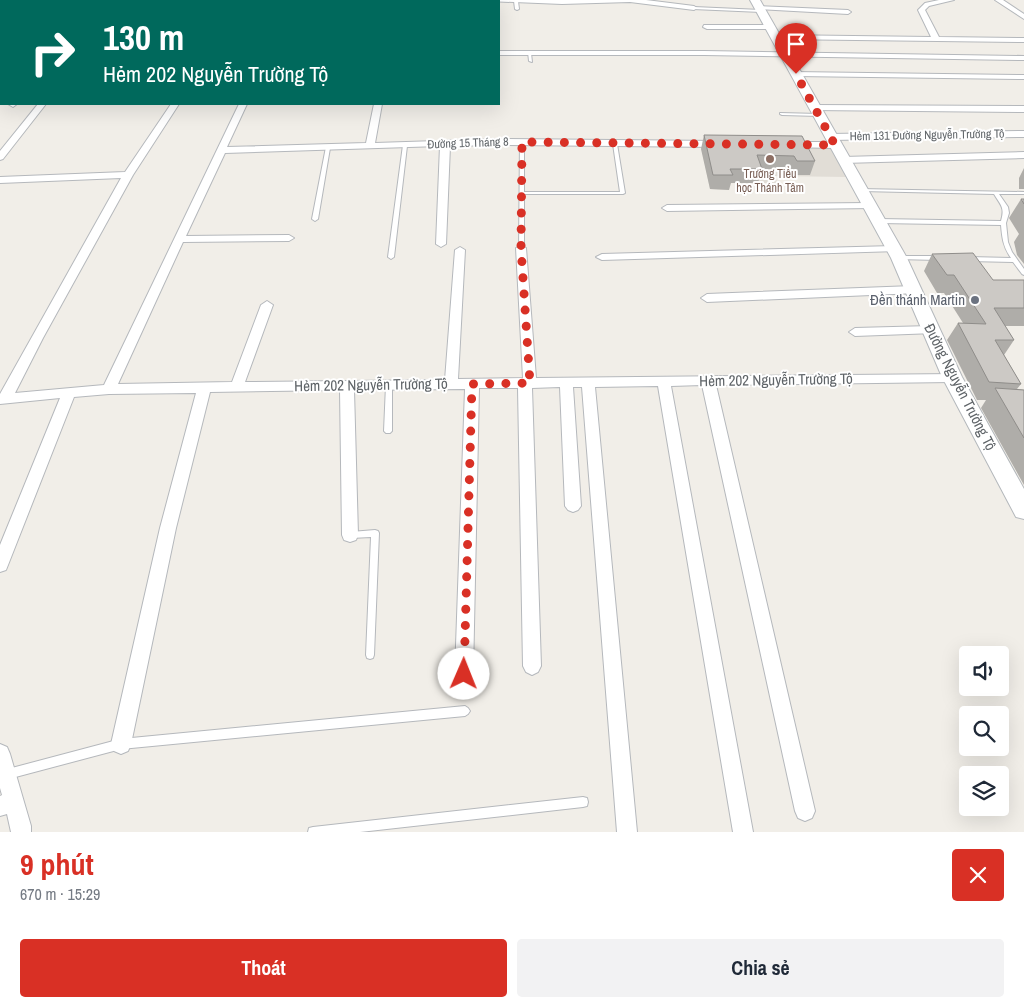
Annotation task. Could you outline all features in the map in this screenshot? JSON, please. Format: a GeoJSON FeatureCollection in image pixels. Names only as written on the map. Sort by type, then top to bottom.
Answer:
{"type":"FeatureCollection","features":[{"type":"Feature","properties":{"kind":"main road","name":"Đường Nguyễn Trường Tộ"},"geometry":{"type":"LineString","coordinates":[[758,6],[896,253],[952,378],[971,403],[1022,503]]}},
{"type":"Feature","properties":{"kind":"street"},"geometry":{"type":"LineString","coordinates":[[507,0],[562,2],[630,0],[694,8]]}},
{"type":"Feature","properties":{"kind":"street"},"geometry":{"type":"LineString","coordinates":[[936,39],[921,10],[927,4],[951,0]]}},
{"type":"Feature","properties":{"kind":"street"},"geometry":{"type":"LineString","coordinates":[[998,0],[1024,17]]}},
{"type":"Feature","properties":{"kind":"street"},"geometry":{"type":"LineString","coordinates":[[758,6],[848,12]]}},
{"type":"Feature","properties":{"kind":"street"},"geometry":{"type":"LineString","coordinates":[[707,27],[772,32],[936,39],[1024,40]]}},
{"type":"Feature","properties":{"kind":"street"},"geometry":{"type":"LineString","coordinates":[[500,53],[530,57],[785,54],[1024,58]]}},
{"type":"Feature","properties":{"kind":"street"},"geometry":{"type":"LineString","coordinates":[[796,74],[1024,77]]}},
{"type":"Feature","properties":{"kind":"street"},"geometry":{"type":"LineString","coordinates":[[0,157],[41,105]]}},
{"type":"Feature","properties":{"kind":"street"},"geometry":{"type":"LineString","coordinates":[[3,398],[128,175],[173,105]]}},
{"type":"Feature","properties":{"kind":"street"},"geometry":{"type":"LineString","coordinates":[[110,389],[181,239],[205,181],[243,105]]}},
{"type":"Feature","properties":{"kind":"street"},"geometry":{"type":"LineString","coordinates":[[370,147],[378,105]]}},
{"type":"Feature","properties":{"kind":"street"},"geometry":{"type":"LineString","coordinates":[[817,112],[1024,109]]}},
{"type":"Feature","properties":{"kind":"street","name":"Hẻm 131 Đường Nguyễn Trường Tộ"},"geometry":{"type":"LineString","coordinates":[[833,141],[1024,134]]}},
{"type":"Feature","properties":{"kind":"street"},"geometry":{"type":"LineString","coordinates":[[775,145],[833,141]]}},
{"type":"Feature","properties":{"kind":"street","name":"Đường 15 Tháng 8"},"geometry":{"type":"LineString","coordinates":[[221,150],[522,142],[725,144]]}},
{"type":"Feature","properties":{"kind":"street"},"geometry":{"type":"LineString","coordinates":[[441,244],[445,144]]}},
{"type":"Feature","properties":{"kind":"street"},"geometry":{"type":"LineString","coordinates":[[843,160],[1024,155]]}},
{"type":"Feature","properties":{"kind":"street"},"geometry":{"type":"LineString","coordinates":[[0,180],[128,175]]}},
{"type":"Feature","properties":{"kind":"street"},"geometry":{"type":"LineString","coordinates":[[668,208],[869,206]]}},
{"type":"Feature","properties":{"kind":"street"},"geometry":{"type":"LineString","coordinates":[[181,239],[289,238]]}},
{"type":"Feature","properties":{"kind":"street"},"geometry":{"type":"LineString","coordinates":[[521,248],[528,383],[532,666]]}},
{"type":"Feature","properties":{"kind":"street"},"geometry":{"type":"LineString","coordinates":[[451,384],[460,250]]}},
{"type":"Feature","properties":{"kind":"street"},"geometry":{"type":"LineString","coordinates":[[602,257],[896,253]]}},
{"type":"Feature","properties":{"kind":"street"},"geometry":{"type":"LineString","coordinates":[[707,298],[913,290]]}},
{"type":"Feature","properties":{"kind":"street"},"geometry":{"type":"LineString","coordinates":[[237,387],[267,305]]}},
{"type":"Feature","properties":{"kind":"street"},"geometry":{"type":"LineString","coordinates":[[855,332],[931,330]]}},
{"type":"Feature","properties":{"kind":"street","name":"Hẻm 202 Nguyễn Trường Tộ"},"geometry":{"type":"LineString","coordinates":[[3,398],[110,389],[952,378]]}},
{"type":"Feature","properties":{"kind":"street"},"geometry":{"type":"LineString","coordinates":[[664,381],[743,832]]}},
{"type":"Feature","properties":{"kind":"street"},"geometry":{"type":"LineString","coordinates":[[708,381],[805,811]]}},
{"type":"Feature","properties":{"kind":"street"},"geometry":{"type":"LineString","coordinates":[[588,382],[627,832]]}},
{"type":"Feature","properties":{"kind":"street"},"geometry":{"type":"LineString","coordinates":[[566,383],[573,506]]}},
{"type":"Feature","properties":{"kind":"street"},"geometry":{"type":"LineString","coordinates":[[464,674],[472,384]]}},
{"type":"Feature","properties":{"kind":"street"},"geometry":{"type":"LineString","coordinates":[[347,386],[350,535]]}},
{"type":"Feature","properties":{"kind":"street"},"geometry":{"type":"LineString","coordinates":[[121,744],[168,528],[204,388]]}},
{"type":"Feature","properties":{"kind":"street"},"geometry":{"type":"LineString","coordinates":[[0,565],[6,534],[69,393]]}},
{"type":"Feature","properties":{"kind":"street"},"geometry":{"type":"LineString","coordinates":[[0,754],[6,775],[7,804],[20,832]]}},
{"type":"Feature","properties":{"kind":"lane"},"geometry":{"type":"LineString","coordinates":[[516,0],[517,9]]}},
{"type":"Feature","properties":{"kind":"lane"},"geometry":{"type":"LineString","coordinates":[[694,8],[758,6]]}},
{"type":"Feature","properties":{"kind":"lane"},"geometry":{"type":"LineString","coordinates":[[782,114],[817,112]]}},
{"type":"Feature","properties":{"kind":"lane"},"geometry":{"type":"LineString","coordinates":[[521,248],[522,142]]}},
{"type":"Feature","properties":{"kind":"lane"},"geometry":{"type":"LineString","coordinates":[[522,192],[624,193],[615,144]]}},
{"type":"Feature","properties":{"kind":"lane"},"geometry":{"type":"LineString","coordinates":[[392,258],[406,146]]}},
{"type":"Feature","properties":{"kind":"lane"},"geometry":{"type":"LineString","coordinates":[[315,219],[328,148]]}},
{"type":"Feature","properties":{"kind":"lane"},"geometry":{"type":"LineString","coordinates":[[860,190],[1024,193]]}},
{"type":"Feature","properties":{"kind":"lane"},"geometry":{"type":"LineString","coordinates":[[995,192],[1005,207],[1006,213],[1003,223],[1005,242],[1014,260],[1024,273]]}},
{"type":"Feature","properties":{"kind":"lane"},"geometry":{"type":"LineString","coordinates":[[878,221],[1003,223]]}},
{"type":"Feature","properties":{"kind":"lane"},"geometry":{"type":"LineString","coordinates":[[896,253],[945,259]]}},
{"type":"Feature","properties":{"kind":"lane"},"geometry":{"type":"LineString","coordinates":[[965,259],[1014,260]]}},
{"type":"Feature","properties":{"kind":"lane"},"geometry":{"type":"LineString","coordinates":[[388,431],[389,386]]}},
{"type":"Feature","properties":{"kind":"lane"},"geometry":{"type":"LineString","coordinates":[[350,535],[375,533],[370,655]]}},
{"type":"Feature","properties":{"kind":"lane"},"geometry":{"type":"LineString","coordinates":[[6,775],[121,744],[465,712]]}},
{"type":"Feature","properties":{"kind":"lane"},"geometry":{"type":"LineString","coordinates":[[312,832],[583,802]]}},
{"type":"Feature","properties":{"kind":"shaded area","name":"Trường Tiểu học Thánh Tâm"},"geometry":{"type":"Polygon","coordinates":[[[701,146],[830,147],[847,177],[775,176],[778,184],[728,183],[729,190],[710,189],[701,146]]]}},
{"type":"Feature","properties":{"kind":"building"},"geometry":{"type":"Polygon","coordinates":[[[704,135],[802,136],[815,161],[797,161],[794,156],[757,155],[762,169],[730,169],[733,175],[713,175],[704,135]]]}},
{"type":"Feature","properties":{"kind":"building"},"geometry":{"type":"Polygon","coordinates":[[[973,253],[993,280],[1024,280],[1024,308],[994,308],[1014,340],[995,340],[1021,384],[989,382],[958,323],[986,324],[954,275],[947,275],[932,254],[973,253]]]}},
{"type":"Feature","properties":{"kind":"building"},"geometry":{"type":"Polygon","coordinates":[[[995,388],[1024,390],[1024,438],[995,388]]]}},
{"type":"Feature","properties":{"kind":"place","name":"Trường Tiểu học Thánh Tâm"},"geometry":{"type":"Point","coordinates":[770,159]}},
{"type":"Feature","properties":{"kind":"place","name":"Đền thánh Martin"},"geometry":{"type":"Point","coordinates":[975,300]}},
{"type":"Feature","properties":{"kind":"route"},"geometry":{"type":"LineString","coordinates":[[464,674],[472,384],[530,383],[521,248],[522,142],[835,145],[796,74]]}}]}
